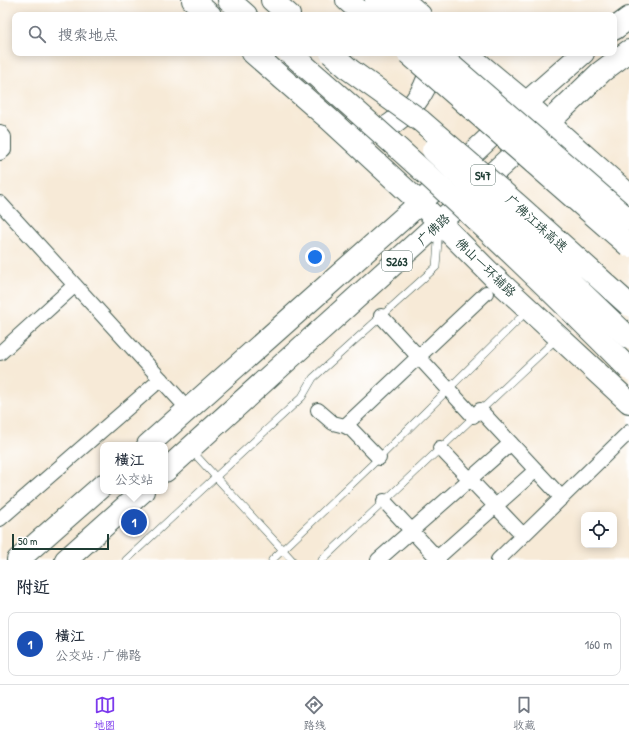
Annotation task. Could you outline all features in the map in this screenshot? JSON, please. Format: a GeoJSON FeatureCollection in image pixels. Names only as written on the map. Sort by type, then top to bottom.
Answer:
{"type":"FeatureCollection","features":[{"type":"Feature","properties":{"kind":"main road"},"geometry":{"type":"LineString","coordinates":[[193,0],[207,12]]}},
{"type":"Feature","properties":{"kind":"main road"},"geometry":{"type":"LineString","coordinates":[[229,0],[243,12]]}},
{"type":"Feature","properties":{"kind":"main road"},"geometry":{"type":"LineString","coordinates":[[272,0],[286,12]]}},
{"type":"Feature","properties":{"kind":"main road"},"geometry":{"type":"LineString","coordinates":[[347,0],[361,12]]}},
{"type":"Feature","properties":{"kind":"main road"},"geometry":{"type":"LineString","coordinates":[[376,0],[390,12]]}},
{"type":"Feature","properties":{"kind":"main road"},"geometry":{"type":"LineString","coordinates":[[403,0],[417,12]]}},
{"type":"Feature","properties":{"kind":"main road"},"geometry":{"type":"LineString","coordinates":[[617,27],[629,18]]}},
{"type":"Feature","properties":{"kind":"main road","name":"广佛路"},"geometry":{"type":"LineString","coordinates":[[168,468],[440,222],[601,72],[629,51]]}},
{"type":"Feature","properties":{"kind":"main road","name":"佛山一环辅路"},"geometry":{"type":"LineString","coordinates":[[256,56],[329,119],[420,203],[494,276],[629,402]]}},
{"type":"Feature","properties":{"kind":"main road","name":"佛山一环辅路"},"geometry":{"type":"LineString","coordinates":[[294,56],[352,106],[482,226],[629,369]]}},
{"type":"Feature","properties":{"kind":"main road","name":"广佛江珠高速"},"geometry":{"type":"LineString","coordinates":[[334,56],[350,70],[421,121],[519,206],[629,305]]}},
{"type":"Feature","properties":{"kind":"main road"},"geometry":{"type":"LineString","coordinates":[[411,56],[629,246]]}},
{"type":"Feature","properties":{"kind":"main road"},"geometry":{"type":"LineString","coordinates":[[329,119],[360,132],[373,132],[393,123],[409,109],[424,88],[431,69],[432,56]]}},
{"type":"Feature","properties":{"kind":"main road"},"geometry":{"type":"LineString","coordinates":[[440,56],[629,220]]}},
{"type":"Feature","properties":{"kind":"main road"},"geometry":{"type":"LineString","coordinates":[[470,56],[526,103],[629,195]]}},
{"type":"Feature","properties":{"kind":"main road","name":"S263"},"geometry":{"type":"LineString","coordinates":[[151,442],[420,203],[526,103],[580,56]]}},
{"type":"Feature","properties":{"kind":"main road"},"geometry":{"type":"LineString","coordinates":[[350,70],[629,338]]}},
{"type":"Feature","properties":{"kind":"main road"},"geometry":{"type":"LineString","coordinates":[[18,560],[100,488]]}},
{"type":"Feature","properties":{"kind":"main road"},"geometry":{"type":"LineString","coordinates":[[66,560],[140,494]]}},
{"type":"Feature","properties":{"kind":"street"},"geometry":{"type":"LineString","coordinates":[[0,132],[4,137],[4,150],[0,153]]}},
{"type":"Feature","properties":{"kind":"street"},"geometry":{"type":"LineString","coordinates":[[0,203],[188,410]]}},
{"type":"Feature","properties":{"kind":"street"},"geometry":{"type":"LineString","coordinates":[[0,353],[75,285]]}},
{"type":"Feature","properties":{"kind":"street"},"geometry":{"type":"LineString","coordinates":[[344,426],[486,293]]}},
{"type":"Feature","properties":{"kind":"street"},"geometry":{"type":"LineString","coordinates":[[381,316],[448,389],[511,443],[562,498]]}},
{"type":"Feature","properties":{"kind":"street"},"geometry":{"type":"LineString","coordinates":[[0,519],[161,379]]}},
{"type":"Feature","properties":{"kind":"street"},"geometry":{"type":"LineString","coordinates":[[318,410],[333,424],[351,429],[379,458]]}},
{"type":"Feature","properties":{"kind":"street"},"geometry":{"type":"LineString","coordinates":[[498,560],[629,432]]}},
{"type":"Feature","properties":{"kind":"street"},"geometry":{"type":"LineString","coordinates":[[378,560],[511,443]]}},
{"type":"Feature","properties":{"kind":"street"},"geometry":{"type":"LineString","coordinates":[[440,448],[524,535]]}},
{"type":"Feature","properties":{"kind":"street"},"geometry":{"type":"LineString","coordinates":[[384,501],[437,559],[536,470]]}},
{"type":"Feature","properties":{"kind":"lane"},"geometry":{"type":"LineString","coordinates":[[126,560],[302,398],[313,378],[436,267],[440,222]]}},
{"type":"Feature","properties":{"kind":"lane"},"geometry":{"type":"LineString","coordinates":[[272,560],[379,458],[520,318]]}},
{"type":"Feature","properties":{"kind":"lane"},"geometry":{"type":"LineString","coordinates":[[322,560],[550,345]]}},
{"type":"Feature","properties":{"kind":"lane"},"geometry":{"type":"LineString","coordinates":[[190,449],[292,560]]}},
{"type":"Feature","properties":{"kind":"place","name":"横江"},"geometry":{"type":"Point","coordinates":[134,522]}}]}
